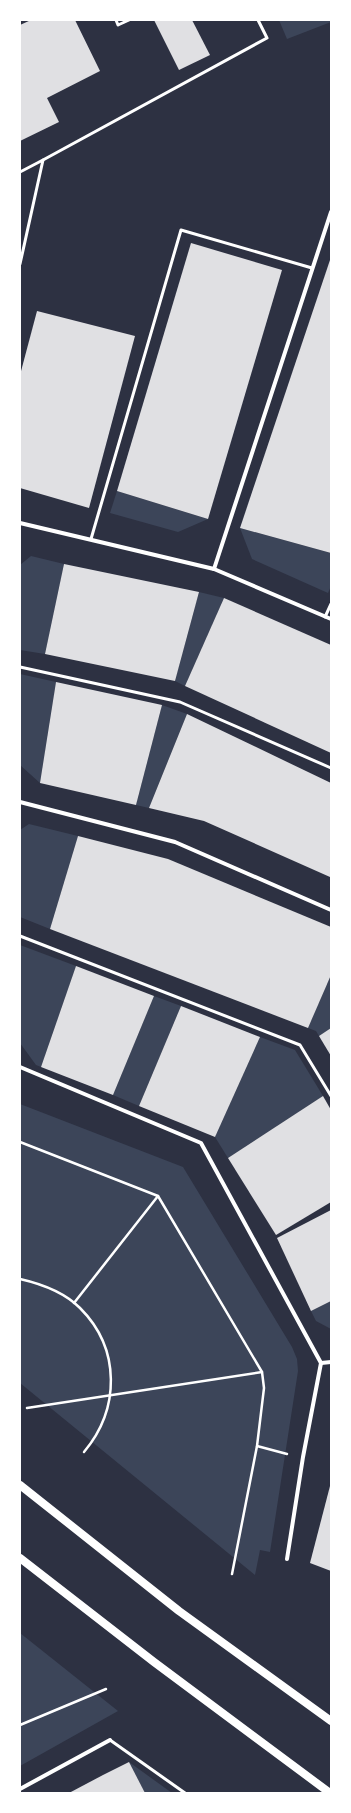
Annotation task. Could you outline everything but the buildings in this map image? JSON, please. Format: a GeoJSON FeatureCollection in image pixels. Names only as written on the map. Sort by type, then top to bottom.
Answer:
{"type":"FeatureCollection","features":[{"type":"Feature","properties":{"kind":"main road"},"geometry":{"type":"LineString","coordinates":[[20,1485],[179,1610],[331,1721]]}},
{"type":"Feature","properties":{"kind":"main road"},"geometry":{"type":"LineString","coordinates":[[20,1558],[154,1662],[330,1793]]}},
{"type":"Feature","properties":{"kind":"street"},"geometry":{"type":"LineString","coordinates":[[214,569],[331,212]]}},
{"type":"Feature","properties":{"kind":"street"},"geometry":{"type":"LineString","coordinates":[[20,523],[214,569],[331,619]]}},
{"type":"Feature","properties":{"kind":"street"},"geometry":{"type":"LineString","coordinates":[[20,802],[175,842],[331,910]]}},
{"type":"Feature","properties":{"kind":"street"},"geometry":{"type":"LineString","coordinates":[[20,1067],[201,1143],[321,1363],[303,1457],[287,1558]]}},
{"type":"Feature","properties":{"kind":"street"},"geometry":{"type":"LineString","coordinates":[[321,1363],[331,1362]]}},
{"type":"Feature","properties":{"kind":"street"},"geometry":{"type":"LineString","coordinates":[[20,1789],[110,1740]]}},
{"type":"Feature","properties":{"kind":"lane"},"geometry":{"type":"LineString","coordinates":[[116,20],[118,25],[129,20]]}},
{"type":"Feature","properties":{"kind":"lane"},"geometry":{"type":"LineString","coordinates":[[20,172],[267,38],[258,20]]}},
{"type":"Feature","properties":{"kind":"lane"},"geometry":{"type":"LineString","coordinates":[[20,264],[43,160]]}},
{"type":"Feature","properties":{"kind":"lane"},"geometry":{"type":"LineString","coordinates":[[91,539],[181,230],[312,268]]}},
{"type":"Feature","properties":{"kind":"lane"},"geometry":{"type":"LineString","coordinates":[[325,617],[331,604]]}},
{"type":"Feature","properties":{"kind":"lane"},"geometry":{"type":"LineString","coordinates":[[20,668],[180,702],[331,768]]}},
{"type":"Feature","properties":{"kind":"lane"},"geometry":{"type":"LineString","coordinates":[[20,936],[300,1045],[331,1096]]}},
{"type":"Feature","properties":{"kind":"lane"},"geometry":{"type":"LineString","coordinates":[[110,1740],[185,1793]]}},
{"type":"Feature","properties":{"kind":"path"},"geometry":{"type":"LineString","coordinates":[[20,1142],[158,1196],[262,1372],[264,1388],[257,1446],[232,1574]]}},
{"type":"Feature","properties":{"kind":"path"},"geometry":{"type":"LineString","coordinates":[[74,1303],[158,1196]]}},
{"type":"Feature","properties":{"kind":"path"},"geometry":{"type":"LineString","coordinates":[[20,1279],[51,1289],[74,1303],[87,1316],[100,1335],[106,1351],[110,1368],[111,1395],[98,1433],[84,1452]]}},
{"type":"Feature","properties":{"kind":"path"},"geometry":{"type":"LineString","coordinates":[[27,1408],[262,1372]]}},
{"type":"Feature","properties":{"kind":"path"},"geometry":{"type":"LineString","coordinates":[[257,1446],[303,1457]]}},
{"type":"Feature","properties":{"kind":"path"},"geometry":{"type":"LineString","coordinates":[[20,1725],[106,1689]]}},
{"type":"Feature","properties":{"kind":"shaded area"},"geometry":{"type":"Polygon","coordinates":[[[279,20],[331,20],[331,22],[287,39],[279,20]]]}},
{"type":"Feature","properties":{"kind":"shaded area"},"geometry":{"type":"Polygon","coordinates":[[[117,491],[208,519],[178,532],[110,513],[117,491]]]}},
{"type":"Feature","properties":{"kind":"shaded area"},"geometry":{"type":"Polygon","coordinates":[[[240,528],[331,553],[331,586],[328,593],[252,559],[240,528]]]}},
{"type":"Feature","properties":{"kind":"shaded area"},"geometry":{"type":"Polygon","coordinates":[[[31,556],[64,564],[45,654],[20,650],[20,565],[31,556]]]}},
{"type":"Feature","properties":{"kind":"shaded area"},"geometry":{"type":"Polygon","coordinates":[[[199,592],[224,598],[185,686],[175,681],[199,592]]]}},
{"type":"Feature","properties":{"kind":"shaded area"},"geometry":{"type":"Polygon","coordinates":[[[20,674],[56,682],[40,783],[20,765],[20,674]]]}},
{"type":"Feature","properties":{"kind":"shaded area"},"geometry":{"type":"Polygon","coordinates":[[[162,705],[187,714],[149,808],[136,805],[162,705]]]}},
{"type":"Feature","properties":{"kind":"shaded area"},"geometry":{"type":"Polygon","coordinates":[[[29,824],[78,836],[50,929],[20,917],[20,830],[29,824]]]}},
{"type":"Feature","properties":{"kind":"shaded area"},"geometry":{"type":"Polygon","coordinates":[[[20,945],[76,966],[41,1067],[36,1065],[20,1043],[20,945]]]}},
{"type":"Feature","properties":{"kind":"shaded area"},"geometry":{"type":"Polygon","coordinates":[[[331,975],[331,1028],[319,1036],[316,1031],[308,1028],[331,975]]]}},
{"type":"Feature","properties":{"kind":"shaded area"},"geometry":{"type":"Polygon","coordinates":[[[154,996],[181,1006],[139,1106],[113,1095],[154,996]]]}},
{"type":"Feature","properties":{"kind":"shaded area"},"geometry":{"type":"Polygon","coordinates":[[[260,1037],[295,1050],[323,1096],[228,1158],[215,1137],[260,1037]]]}},
{"type":"Feature","properties":{"kind":"shaded area"},"geometry":{"type":"Polygon","coordinates":[[[20,1104],[183,1167],[292,1347],[297,1359],[298,1371],[270,1552],[260,1550],[255,1575],[20,1383],[20,1104]]]}},
{"type":"Feature","properties":{"kind":"shaded area"},"geometry":{"type":"Polygon","coordinates":[[[331,1301],[331,1329],[316,1321],[311,1311],[331,1301]]]}},
{"type":"Feature","properties":{"kind":"shaded area"},"geometry":{"type":"Polygon","coordinates":[[[20,1633],[118,1711],[20,1766],[20,1633]]]}},
{"type":"Feature","properties":{"kind":"shaded area"},"geometry":{"type":"Polygon","coordinates":[[[129,1762],[172,1793],[145,1793],[129,1762]]]}}]}
